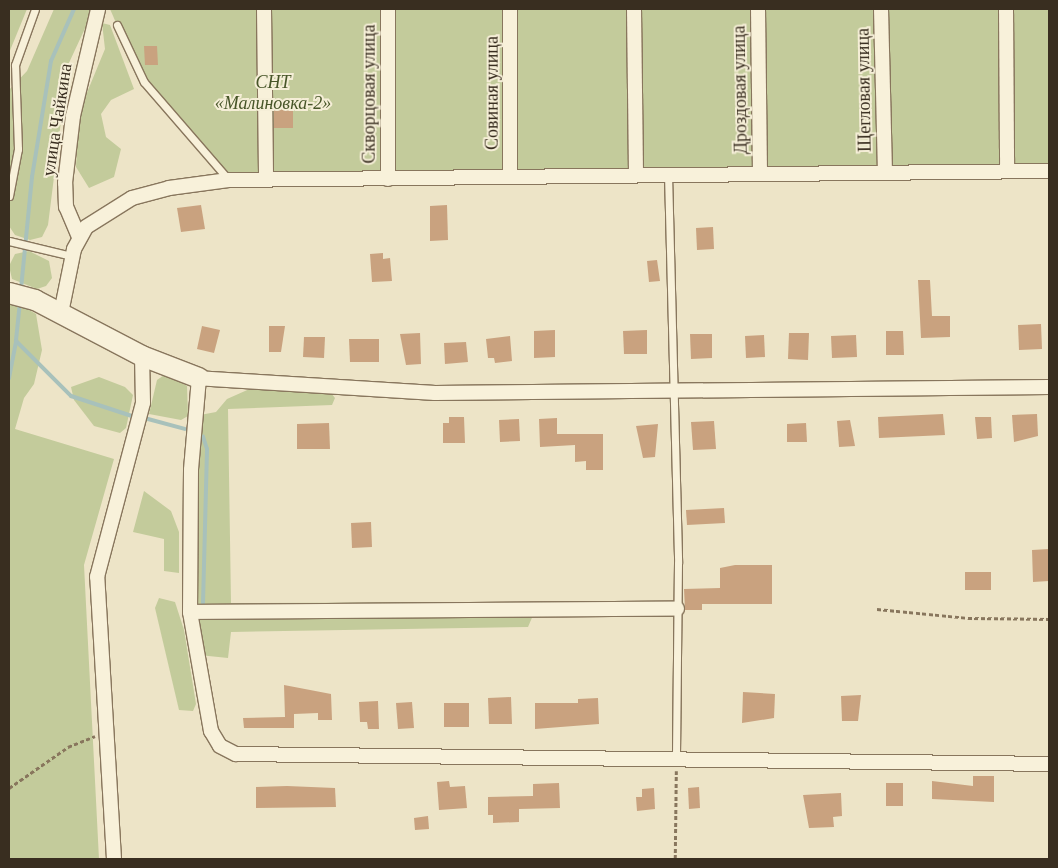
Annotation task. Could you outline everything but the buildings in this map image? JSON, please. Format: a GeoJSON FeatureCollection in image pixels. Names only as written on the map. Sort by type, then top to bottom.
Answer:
{"type":"FeatureCollection","features":[{"type":"Feature","properties":{"kind":"street","name":"улица Чайкина"},"geometry":{"type":"LineString","coordinates":[[79,237],[66,207],[65,183],[73,116],[98,9]]}},
{"type":"Feature","properties":{"kind":"street"},"geometry":{"type":"LineString","coordinates":[[264,9],[266,180]]}},
{"type":"Feature","properties":{"kind":"street","name":"Скворцовая улица"},"geometry":{"type":"LineString","coordinates":[[388,9],[388,179]]}},
{"type":"Feature","properties":{"kind":"street","name":"Совиная улица"},"geometry":{"type":"LineString","coordinates":[[510,9],[510,177]]}},
{"type":"Feature","properties":{"kind":"street"},"geometry":{"type":"LineString","coordinates":[[634,9],[636,174]]}},
{"type":"Feature","properties":{"kind":"street","name":"Дроздовая улица"},"geometry":{"type":"LineString","coordinates":[[758,9],[760,172]]}},
{"type":"Feature","properties":{"kind":"street","name":"Щегловая улица"},"geometry":{"type":"LineString","coordinates":[[881,9],[885,170]]}},
{"type":"Feature","properties":{"kind":"street"},"geometry":{"type":"LineString","coordinates":[[1006,9],[1007,170]]}},
{"type":"Feature","properties":{"kind":"street"},"geometry":{"type":"LineString","coordinates":[[61,312],[72,256],[79,237],[96,217],[132,198],[228,180],[885,170],[1049,171]]}},
{"type":"Feature","properties":{"kind":"street"},"geometry":{"type":"LineString","coordinates":[[9,293],[61,312],[142,356],[199,378],[435,393],[1049,387]]}},
{"type":"Feature","properties":{"kind":"street"},"geometry":{"type":"LineString","coordinates":[[114,859],[98,564],[143,403],[142,356]]}},
{"type":"Feature","properties":{"kind":"street"},"geometry":{"type":"LineString","coordinates":[[199,378],[190,470],[190,612],[211,731],[220,746],[236,754],[1049,764]]}},
{"type":"Feature","properties":{"kind":"street"},"geometry":{"type":"LineString","coordinates":[[190,612],[677,609]]}},
{"type":"Feature","properties":{"kind":"lane"},"geometry":{"type":"LineString","coordinates":[[9,196],[18,149],[15,65],[35,9]]}},
{"type":"Feature","properties":{"kind":"lane"},"geometry":{"type":"LineString","coordinates":[[117,25],[144,82],[228,180]]}},
{"type":"Feature","properties":{"kind":"lane"},"geometry":{"type":"LineString","coordinates":[[668,174],[677,609],[676,758]]}},
{"type":"Feature","properties":{"kind":"lane"},"geometry":{"type":"LineString","coordinates":[[9,241],[72,256]]}},
{"type":"Feature","properties":{"kind":"path"},"geometry":{"type":"LineString","coordinates":[[877,609],[968,618],[1049,618]]}},
{"type":"Feature","properties":{"kind":"path"},"geometry":{"type":"LineString","coordinates":[[9,788],[68,748],[106,730]]}},
{"type":"Feature","properties":{"kind":"path"},"geometry":{"type":"LineString","coordinates":[[675,859],[676,758]]}},
{"type":"Feature","properties":{"kind":"green space"},"geometry":{"type":"Polygon","coordinates":[[[9,9],[27,9],[9,53],[9,9]]]}},
{"type":"Feature","properties":{"kind":"green space"},"geometry":{"type":"Polygon","coordinates":[[[54,9],[94,9],[68,65],[48,225],[42,237],[30,240],[15,235],[9,226],[9,90],[27,71],[54,9]]]}},
{"type":"Feature","properties":{"kind":"green space","name":"СНТ «Малиновка-2»"},"geometry":{"type":"Polygon","coordinates":[[[110,9],[1049,9],[1049,171],[228,180],[133,62],[110,9]]]}},
{"type":"Feature","properties":{"kind":"green space"},"geometry":{"type":"Polygon","coordinates":[[[102,23],[110,25],[134,89],[111,100],[101,114],[106,137],[121,149],[114,177],[89,188],[76,167],[78,129],[81,107],[105,49],[102,23]]]}},
{"type":"Feature","properties":{"kind":"green space"},"geometry":{"type":"Polygon","coordinates":[[[29,251],[49,261],[52,278],[46,286],[37,289],[12,279],[9,266],[15,254],[29,251]]]}},
{"type":"Feature","properties":{"kind":"green space"},"geometry":{"type":"Polygon","coordinates":[[[9,298],[36,314],[42,350],[34,384],[24,398],[15,429],[114,459],[84,565],[99,859],[9,859],[9,298]]]}},
{"type":"Feature","properties":{"kind":"green space"},"geometry":{"type":"Polygon","coordinates":[[[167,373],[187,386],[188,416],[181,420],[149,414],[157,380],[167,373]]]}},
{"type":"Feature","properties":{"kind":"green space"},"geometry":{"type":"Polygon","coordinates":[[[99,377],[125,387],[133,395],[126,428],[120,433],[94,426],[74,400],[71,387],[99,377]]]}},
{"type":"Feature","properties":{"kind":"green space"},"geometry":{"type":"Polygon","coordinates":[[[254,387],[331,393],[335,398],[332,405],[228,409],[231,603],[526,602],[534,613],[528,627],[231,632],[228,658],[199,655],[194,621],[194,516],[200,415],[216,412],[227,399],[254,387]]]}},
{"type":"Feature","properties":{"kind":"green space"},"geometry":{"type":"Polygon","coordinates":[[[144,491],[171,511],[179,532],[179,573],[164,571],[164,539],[133,532],[144,491]]]}},
{"type":"Feature","properties":{"kind":"green space"},"geometry":{"type":"Polygon","coordinates":[[[159,598],[175,602],[184,630],[196,704],[193,711],[179,710],[155,608],[159,598]]]}},
{"type":"Feature","properties":{"kind":"waterway"},"geometry":{"type":"LineString","coordinates":[[21,289],[32,177],[51,61],[74,9]]}},
{"type":"Feature","properties":{"kind":"waterway"},"geometry":{"type":"LineString","coordinates":[[20,302],[16,341],[71,396],[132,416]]}},
{"type":"Feature","properties":{"kind":"waterway"},"geometry":{"type":"LineString","coordinates":[[9,378],[16,341]]}},
{"type":"Feature","properties":{"kind":"waterway"},"geometry":{"type":"LineString","coordinates":[[148,419],[185,429]]}},
{"type":"Feature","properties":{"kind":"waterway"},"geometry":{"type":"LineString","coordinates":[[203,437],[207,449],[203,603]]}}]}
